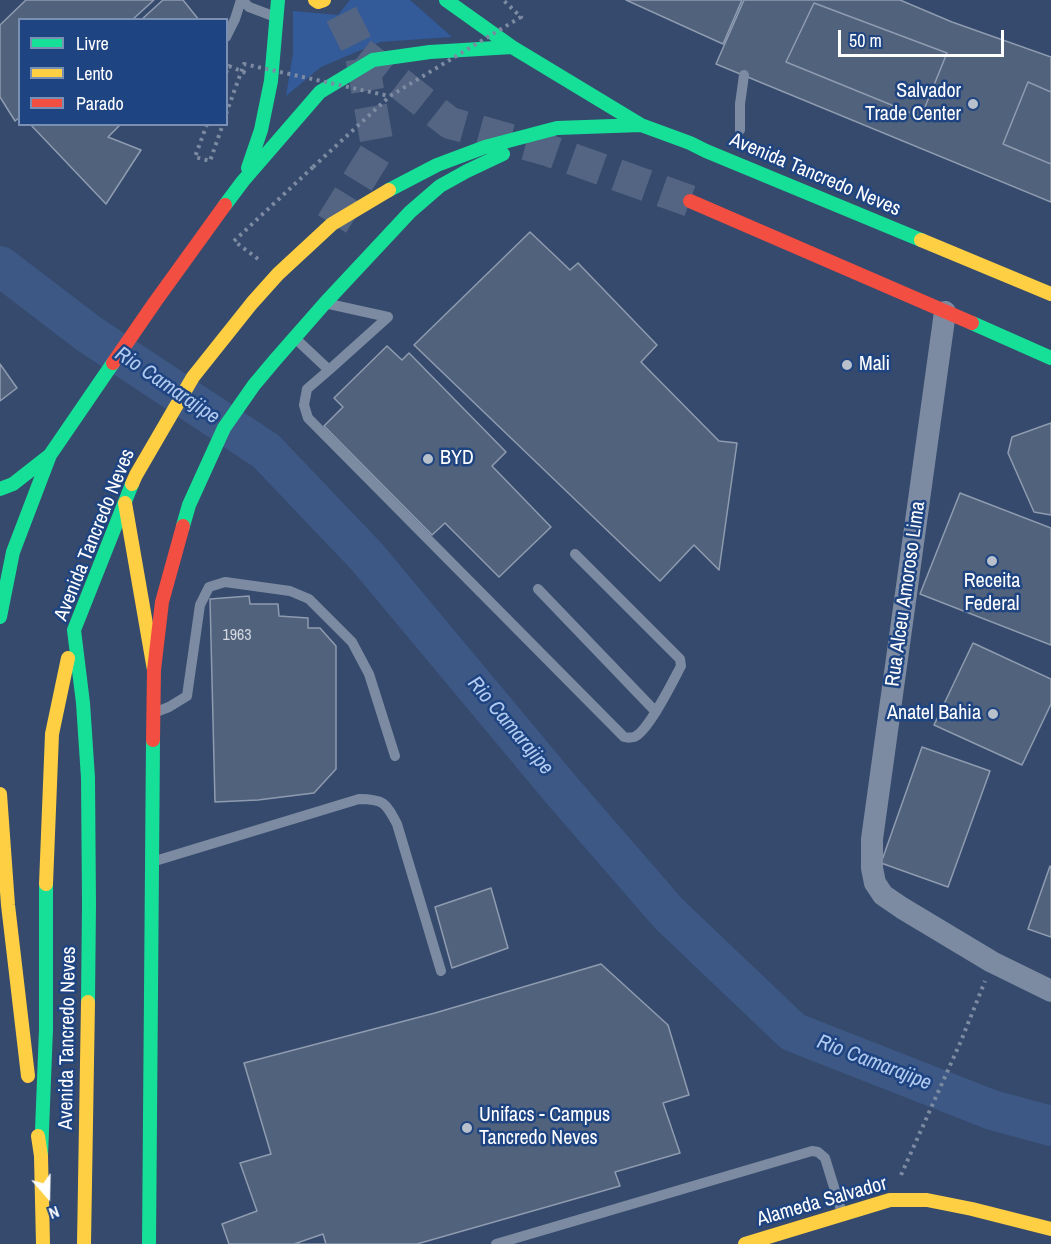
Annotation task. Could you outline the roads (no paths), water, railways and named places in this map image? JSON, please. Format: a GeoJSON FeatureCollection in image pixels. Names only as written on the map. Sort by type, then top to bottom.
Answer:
{"type":"FeatureCollection","features":[{"type":"Feature","properties":{"kind":"main road"},"geometry":{"type":"LineString","coordinates":[[243,181],[261,130],[269,91],[278,0]]}},
{"type":"Feature","properties":{"kind":"main road"},"geometry":{"type":"LineString","coordinates":[[315,0],[318,2],[324,0]]}},
{"type":"Feature","properties":{"kind":"main road"},"geometry":{"type":"LineString","coordinates":[[446,0],[460,5],[512,47],[641,125]]}},
{"type":"Feature","properties":{"kind":"main road"},"geometry":{"type":"LineString","coordinates":[[0,617],[13,552],[51,455],[155,302],[243,181],[320,92],[373,60],[430,51],[512,47]]}},
{"type":"Feature","properties":{"kind":"main road","name":"Avenida Tancredo Neves"},"geometry":{"type":"LineString","coordinates":[[84,1244],[89,926],[88,778],[83,703],[74,630],[136,475],[193,377],[278,274],[333,224],[380,195],[437,165],[486,147],[557,128],[641,125],[690,143],[793,188],[1049,293]]}},
{"type":"Feature","properties":{"kind":"main road","name":"Avenida Tancredo Neves"},"geometry":{"type":"LineString","coordinates":[[150,1244],[154,670],[162,602],[189,505],[224,429],[254,385],[325,303],[410,212],[440,186],[557,128]]}},
{"type":"Feature","properties":{"kind":"main road"},"geometry":{"type":"LineString","coordinates":[[690,201],[1051,358]]}},
{"type":"Feature","properties":{"kind":"main road"},"geometry":{"type":"LineString","coordinates":[[0,489],[13,484],[51,455]]}},
{"type":"Feature","properties":{"kind":"main road"},"geometry":{"type":"LineString","coordinates":[[125,503],[154,670]]}},
{"type":"Feature","properties":{"kind":"main road"},"geometry":{"type":"LineString","coordinates":[[41,1156],[46,1029],[45,895],[52,734],[74,630]]}},
{"type":"Feature","properties":{"kind":"main road","name":"Avenida Tancredo Neves"},"geometry":{"type":"LineString","coordinates":[[0,794],[3,870],[28,1078],[41,1156],[43,1244]]}},
{"type":"Feature","properties":{"kind":"main road","name":"Alameda Salvador"},"geometry":{"type":"LineString","coordinates":[[744,1244],[890,1200],[927,1200],[1051,1229]]}},
{"type":"Feature","properties":{"kind":"street","name":"Rua Alceu Amoroso Lima"},"geometry":{"type":"LineString","coordinates":[[945,312],[872,839],[872,868],[875,883],[883,895],[993,962],[1051,991]]}},
{"type":"Feature","properties":{"kind":"lane"},"geometry":{"type":"LineString","coordinates":[[228,33],[236,19],[241,0],[249,7],[277,18]]}},
{"type":"Feature","properties":{"kind":"lane"},"geometry":{"type":"LineString","coordinates":[[740,130],[740,104],[744,75]]}},
{"type":"Feature","properties":{"kind":"lane"},"geometry":{"type":"LineString","coordinates":[[325,303],[388,317],[308,389],[304,405],[308,418],[624,737],[631,738],[637,736],[656,712],[681,666],[680,659],[575,554]]}},
{"type":"Feature","properties":{"kind":"lane"},"geometry":{"type":"LineString","coordinates":[[295,337],[329,370]]}},
{"type":"Feature","properties":{"kind":"lane"},"geometry":{"type":"LineString","coordinates":[[153,714],[187,696],[200,605],[209,587],[225,582],[290,591],[309,599],[352,642],[369,674],[395,756]]}},
{"type":"Feature","properties":{"kind":"lane"},"geometry":{"type":"LineString","coordinates":[[538,589],[656,712]]}},
{"type":"Feature","properties":{"kind":"lane"},"geometry":{"type":"LineString","coordinates":[[152,862],[359,799],[375,799],[388,807],[397,824],[441,970]]}},
{"type":"Feature","properties":{"kind":"lane"},"geometry":{"type":"LineString","coordinates":[[496,1244],[812,1151],[818,1152],[825,1158],[843,1215]]}},
{"type":"Feature","properties":{"kind":"waterway","name":"Rio Camarajipe"},"geometry":{"type":"LineString","coordinates":[[0,266],[89,334],[266,451],[367,557],[564,793],[669,914],[793,1032],[992,1110],[1051,1126]]}},
{"type":"Feature","properties":{"kind":"tunnel"},"geometry":{"type":"LineString","coordinates":[[332,224],[378,149],[361,53],[334,0]]}},
{"type":"Feature","properties":{"kind":"tunnel"},"geometry":{"type":"LineString","coordinates":[[361,53],[450,123],[547,150],[690,201]]}},
{"type":"Feature","properties":{"kind":"place","name":"Salvador Trade Center"},"geometry":{"type":"Point","coordinates":[973,104]}},
{"type":"Feature","properties":{"kind":"place","name":"Mali"},"geometry":{"type":"Point","coordinates":[847,365]}},
{"type":"Feature","properties":{"kind":"place","name":"BYD"},"geometry":{"type":"Point","coordinates":[428,459]}},
{"type":"Feature","properties":{"kind":"place","name":"Receita Federal"},"geometry":{"type":"Point","coordinates":[992,561]}},
{"type":"Feature","properties":{"kind":"place","name":"Anatel Bahia"},"geometry":{"type":"Point","coordinates":[993,714]}},
{"type":"Feature","properties":{"kind":"place","name":"Unifacs - Campus Tancredo Neves"},"geometry":{"type":"Point","coordinates":[467,1128]}}]}
